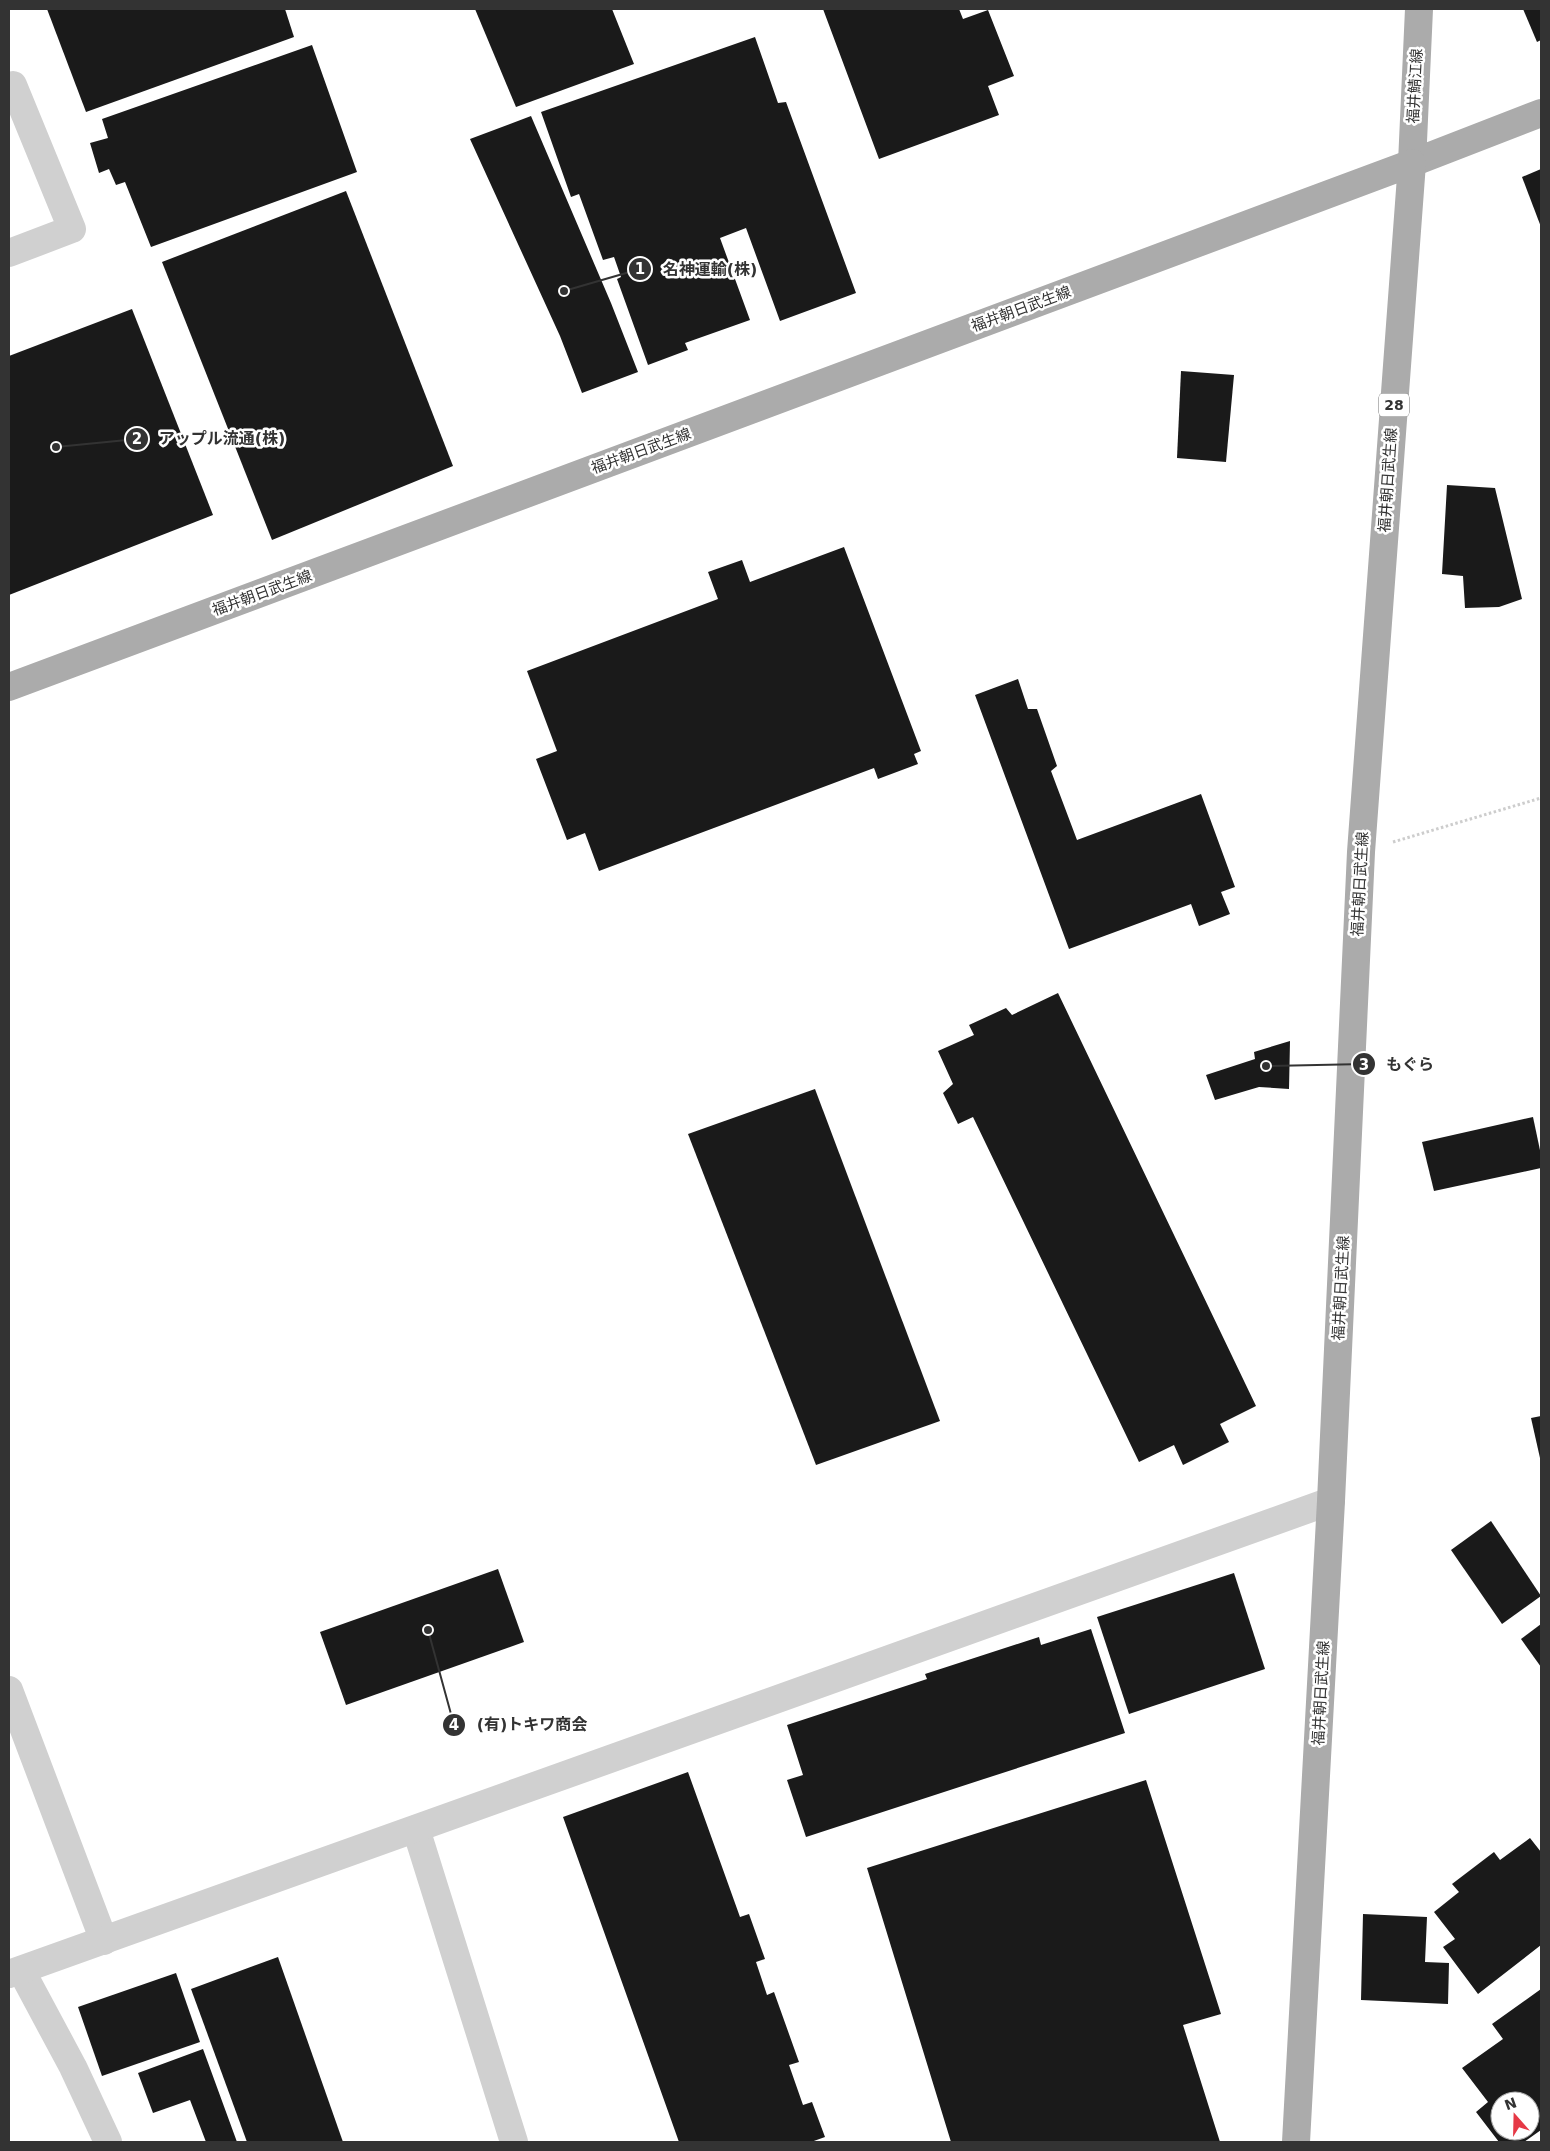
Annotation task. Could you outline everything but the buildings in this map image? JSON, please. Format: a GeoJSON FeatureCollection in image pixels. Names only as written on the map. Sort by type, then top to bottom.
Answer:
{"type":"FeatureCollection","features":[{"type":"Feature","properties":{"kind":"main road","name":"福井鯖江線"},"geometry":{"type":"LineString","coordinates":[[1412,164],[1419,9]]}},
{"type":"Feature","properties":{"kind":"main road"},"geometry":{"type":"LineString","coordinates":[[1412,164],[1541,113]]}},
{"type":"Feature","properties":{"kind":"main road","name":"福井朝日武生線"},"geometry":{"type":"LineString","coordinates":[[9,687],[1412,164],[1361,852],[1331,1501],[1296,2142]]}},
{"type":"Feature","properties":{"kind":"street"},"geometry":{"type":"LineString","coordinates":[[9,86],[13,85],[72,229],[9,253]]}},
{"type":"Feature","properties":{"kind":"street"},"geometry":{"type":"LineString","coordinates":[[108,2142],[74,2067],[15,1972],[1331,1501]]}},
{"type":"Feature","properties":{"kind":"street"},"geometry":{"type":"LineString","coordinates":[[9,1690],[104,1941]]}},
{"type":"Feature","properties":{"kind":"street"},"geometry":{"type":"LineString","coordinates":[[416,1829],[514,2142]]}},
{"type":"Feature","properties":{"kind":"path"},"geometry":{"type":"LineString","coordinates":[[1361,852],[1541,798]]}},
{"type":"Feature","properties":{"kind":"place","name":"名神運輸(株)"},"geometry":{"type":"Point","coordinates":[564,291]}},
{"type":"Feature","properties":{"kind":"place","name":"アップル流通(株)"},"geometry":{"type":"Point","coordinates":[56,447]}},
{"type":"Feature","properties":{"kind":"place","name":"もぐら"},"geometry":{"type":"Point","coordinates":[1266,1066]}},
{"type":"Feature","properties":{"kind":"place","name":"(有)トキワ商会"},"geometry":{"type":"Point","coordinates":[428,1630]}}]}
